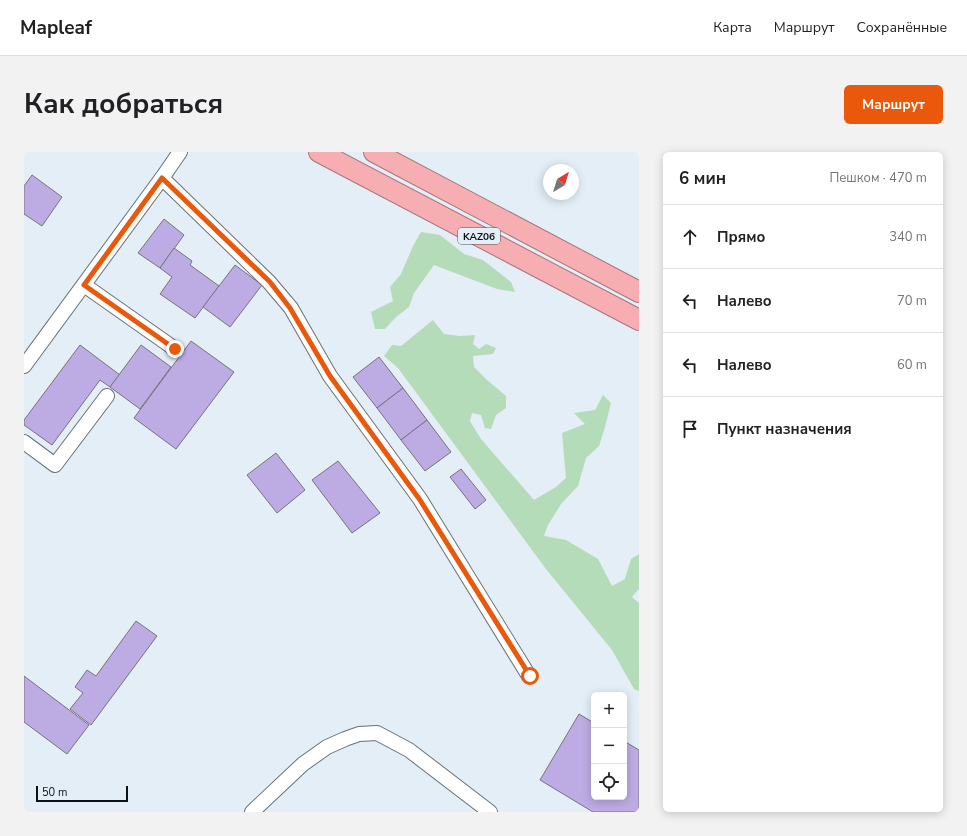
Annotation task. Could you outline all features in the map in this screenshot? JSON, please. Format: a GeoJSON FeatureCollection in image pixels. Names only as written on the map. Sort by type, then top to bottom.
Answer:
{"type":"FeatureCollection","features":[{"type":"Feature","properties":{"kind":"highway","name":"KАZ06"},"geometry":{"type":"LineString","coordinates":[[319,152],[639,320]]}},
{"type":"Feature","properties":{"kind":"highway","name":"KАZ06"},"geometry":{"type":"LineString","coordinates":[[374,152],[639,292]]}},
{"type":"Feature","properties":{"kind":"highway"},"geometry":{"type":"LineString","coordinates":[[384,152],[430,181]]}},
{"type":"Feature","properties":{"kind":"lane"},"geometry":{"type":"LineString","coordinates":[[24,366],[180,152]]}},
{"type":"Feature","properties":{"kind":"lane"},"geometry":{"type":"LineString","coordinates":[[162,178],[270,282],[290,308],[330,376],[420,500],[530,676]]}},
{"type":"Feature","properties":{"kind":"lane"},"geometry":{"type":"LineString","coordinates":[[84,285],[175,349]]}},
{"type":"Feature","properties":{"kind":"lane"},"geometry":{"type":"LineString","coordinates":[[24,442],[55,465],[107,396]]}},
{"type":"Feature","properties":{"kind":"lane"},"geometry":{"type":"LineString","coordinates":[[252,812],[303,764],[327,747],[359,734],[377,733],[409,750],[490,812]]}},
{"type":"Feature","properties":{"kind":"green space"},"geometry":{"type":"Polygon","coordinates":[[[421,232],[440,235],[464,254],[483,260],[511,282],[515,292],[497,289],[434,265],[414,293],[409,307],[396,317],[385,329],[375,329],[371,312],[393,301],[390,287],[401,274],[413,246],[421,232]]]}},
{"type":"Feature","properties":{"kind":"green space"},"geometry":{"type":"Polygon","coordinates":[[[433,320],[444,334],[460,336],[475,335],[473,344],[479,349],[486,344],[496,348],[493,354],[473,356],[474,367],[506,396],[506,408],[496,415],[491,429],[485,428],[481,415],[472,413],[470,421],[481,439],[534,500],[556,487],[566,478],[562,433],[585,424],[574,413],[595,410],[603,395],[611,403],[599,446],[586,458],[578,486],[561,504],[548,525],[544,536],[566,540],[598,559],[612,586],[625,579],[631,559],[639,554],[639,589],[632,597],[639,603],[639,691],[634,689],[612,650],[546,569],[398,368],[384,356],[392,345],[401,346],[433,320]]]}},
{"type":"Feature","properties":{"kind":"building"},"geometry":{"type":"Polygon","coordinates":[[[32,175],[62,197],[42,226],[24,214],[24,186],[32,175]]]}},
{"type":"Feature","properties":{"kind":"building"},"geometry":{"type":"Polygon","coordinates":[[[164,219],[184,235],[160,268],[138,253],[164,219]]]}},
{"type":"Feature","properties":{"kind":"building"},"geometry":{"type":"Polygon","coordinates":[[[174,248],[192,261],[190,265],[219,286],[195,318],[160,294],[172,277],[160,268],[174,248]]]}},
{"type":"Feature","properties":{"kind":"building"},"geometry":{"type":"Polygon","coordinates":[[[235,265],[262,285],[230,327],[203,307],[235,265]]]}},
{"type":"Feature","properties":{"kind":"building"},"geometry":{"type":"Polygon","coordinates":[[[191,341],[234,372],[176,449],[134,418],[191,341]]]}},
{"type":"Feature","properties":{"kind":"building"},"geometry":{"type":"Polygon","coordinates":[[[80,345],[120,375],[110,387],[100,380],[52,445],[24,425],[24,420],[80,345]]]}},
{"type":"Feature","properties":{"kind":"building"},"geometry":{"type":"Polygon","coordinates":[[[141,345],[171,367],[140,409],[110,387],[141,345]]]}},
{"type":"Feature","properties":{"kind":"building"},"geometry":{"type":"Polygon","coordinates":[[[379,357],[403,388],[377,408],[353,377],[379,357]]]}},
{"type":"Feature","properties":{"kind":"building"},"geometry":{"type":"Polygon","coordinates":[[[403,388],[427,420],[401,440],[377,408],[403,388]]]}},
{"type":"Feature","properties":{"kind":"building"},"geometry":{"type":"Polygon","coordinates":[[[427,420],[451,452],[425,471],[401,440],[427,420]]]}},
{"type":"Feature","properties":{"kind":"building"},"geometry":{"type":"Polygon","coordinates":[[[276,453],[305,490],[277,513],[247,475],[276,453]]]}},
{"type":"Feature","properties":{"kind":"building"},"geometry":{"type":"Polygon","coordinates":[[[338,461],[380,513],[352,533],[312,480],[338,461]]]}},
{"type":"Feature","properties":{"kind":"building"},"geometry":{"type":"Polygon","coordinates":[[[461,469],[486,500],[475,509],[450,477],[461,469]]]}},
{"type":"Feature","properties":{"kind":"building"},"geometry":{"type":"Polygon","coordinates":[[[136,621],[157,636],[91,725],[70,709],[83,693],[75,687],[87,670],[96,676],[136,621]]]}},
{"type":"Feature","properties":{"kind":"building"},"geometry":{"type":"Polygon","coordinates":[[[24,676],[89,725],[67,754],[24,722],[24,676]]]}},
{"type":"Feature","properties":{"kind":"building"},"geometry":{"type":"Polygon","coordinates":[[[579,714],[591,721],[591,800],[627,800],[627,743],[639,750],[639,812],[593,812],[540,780],[579,714]]]}},
{"type":"Feature","properties":{"kind":"route"},"geometry":{"type":"LineString","coordinates":[[175,349],[84,285],[162,178],[270,282],[290,308],[330,376],[420,500],[530,676]]}}]}
